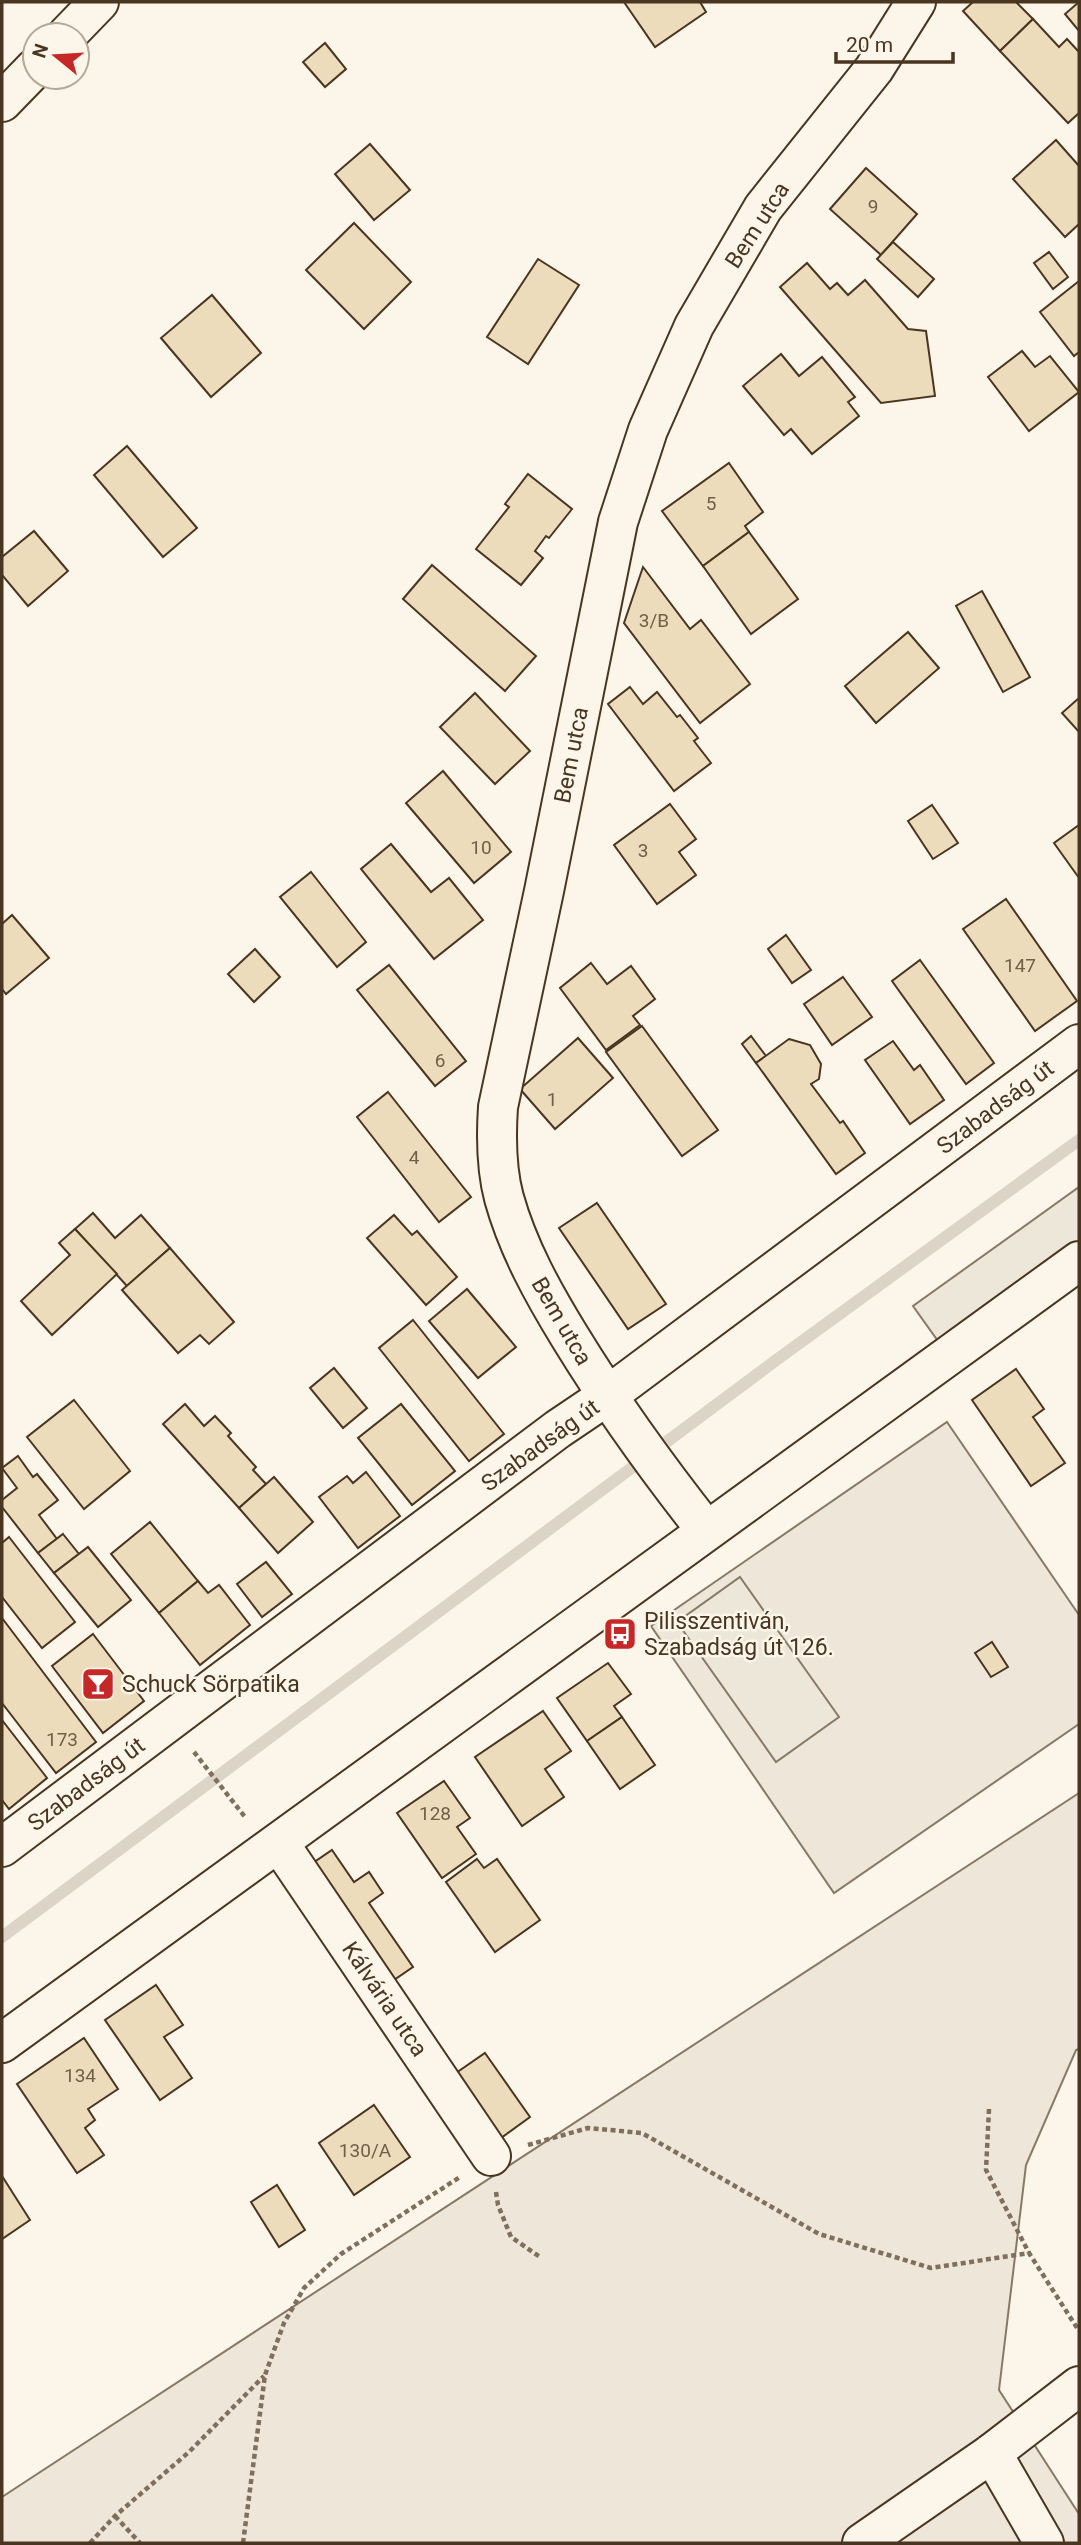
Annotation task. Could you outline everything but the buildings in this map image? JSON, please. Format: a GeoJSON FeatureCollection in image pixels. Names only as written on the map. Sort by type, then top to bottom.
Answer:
{"type":"FeatureCollection","features":[{"type":"Feature","properties":{"kind":"street"},"geometry":{"type":"LineString","coordinates":[[81,21],[99,2]]}},
{"type":"Feature","properties":{"kind":"street","name":"Bem utca"},"geometry":{"type":"LineString","coordinates":[[706,1530],[616,1409],[538,1284],[514,1231],[503,1195],[496,1137],[498,1107],[618,522],[648,430],[694,326],[763,208],[874,69],[916,2]]}},
{"type":"Feature","properties":{"kind":"street"},"geometry":{"type":"LineString","coordinates":[[2,102],[21,82]]}},
{"type":"Feature","properties":{"kind":"street","name":"Szabadság út"},"geometry":{"type":"LineString","coordinates":[[2,1847],[558,1429],[616,1409],[1079,1044]]}},
{"type":"Feature","properties":{"kind":"street"},"geometry":{"type":"LineString","coordinates":[[2,2043],[1079,1261]]}},
{"type":"Feature","properties":{"kind":"street","name":"Kálvária utca"},"geometry":{"type":"LineString","coordinates":[[279,1843],[491,2156]]}},
{"type":"Feature","properties":{"kind":"street"},"geometry":{"type":"LineString","coordinates":[[862,2543],[992,2453],[1079,2386]]}},
{"type":"Feature","properties":{"kind":"street"},"geometry":{"type":"LineString","coordinates":[[992,2453],[1044,2543]]}},
{"type":"Feature","properties":{"kind":"path"},"geometry":{"type":"LineString","coordinates":[[205,1766],[240,1811]]}},
{"type":"Feature","properties":{"kind":"path"},"geometry":{"type":"LineString","coordinates":[[989,2109],[986,2170],[1029,2253],[1079,2331]]}},
{"type":"Feature","properties":{"kind":"path"},"geometry":{"type":"LineString","coordinates":[[243,2543],[265,2375],[284,2323],[304,2288],[341,2254],[491,2156],[588,2128],[642,2133],[819,2234],[931,2268],[1029,2253]]}},
{"type":"Feature","properties":{"kind":"path"},"geometry":{"type":"LineString","coordinates":[[491,2156],[498,2205],[512,2237],[540,2257]]}},
{"type":"Feature","properties":{"kind":"path"},"geometry":{"type":"LineString","coordinates":[[90,2543],[115,2516],[189,2452],[265,2375]]}},
{"type":"Feature","properties":{"kind":"path"},"geometry":{"type":"LineString","coordinates":[[115,2516],[140,2543]]}},
{"type":"Feature","properties":{"kind":"shaded area"},"geometry":{"type":"Polygon","coordinates":[[[1079,1187],[1079,1261],[948,1355],[913,1306],[1079,1187]]]}},
{"type":"Feature","properties":{"kind":"shaded area"},"geometry":{"type":"Polygon","coordinates":[[[947,1422],[1079,1615],[1079,1724],[834,1893],[651,1626],[947,1422]]]}},
{"type":"Feature","properties":{"kind":"shaded area"},"geometry":{"type":"Polygon","coordinates":[[[740,1577],[839,1717],[776,1762],[677,1622],[740,1577]]]}},
{"type":"Feature","properties":{"kind":"shaded area"},"geometry":{"type":"Polygon","coordinates":[[[1079,1793],[1079,2049],[1076,2050],[1026,2165],[999,2390],[1079,2514],[1079,2543],[2,2543],[2,2497],[1079,1793]]]}},
{"type":"Feature","properties":{"kind":"waterway"},"geometry":{"type":"LineString","coordinates":[[2,1937],[779,1358],[1079,1140]]}},
{"type":"Feature","properties":{"kind":"place","name":"Pilisszentiván, Szabadság út 126."},"geometry":{"type":"Point","coordinates":[620,1634]}},
{"type":"Feature","properties":{"kind":"place","name":"Schuck Sörpatika"},"geometry":{"type":"Point","coordinates":[98,1684]}}]}
